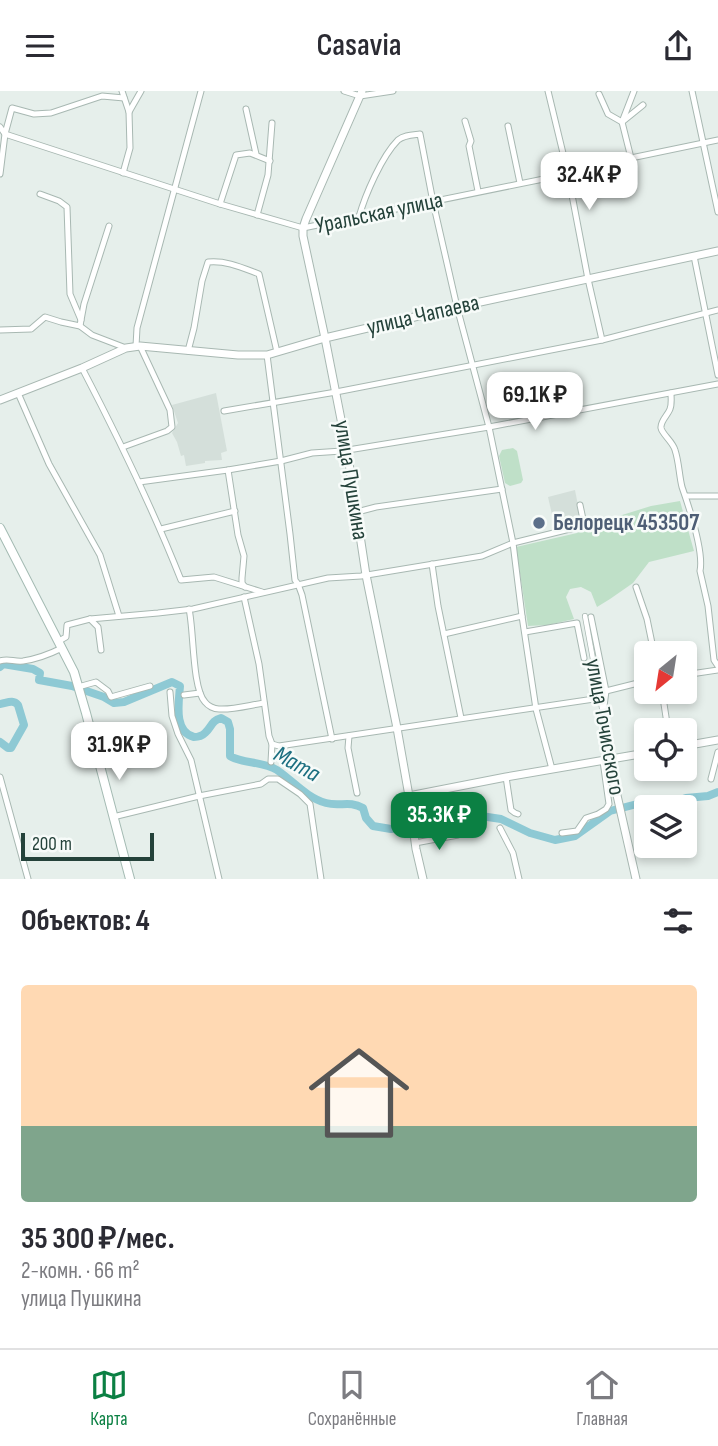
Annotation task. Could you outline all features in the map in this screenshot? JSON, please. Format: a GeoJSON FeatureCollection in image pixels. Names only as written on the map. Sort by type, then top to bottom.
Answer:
{"type":"FeatureCollection","features":[{"type":"Feature","properties":{"kind":"main road"},"geometry":{"type":"LineString","coordinates":[[0,527],[61,645],[79,688],[130,879]]}},
{"type":"Feature","properties":{"kind":"street"},"geometry":{"type":"LineString","coordinates":[[129,112],[141,91]]}},
{"type":"Feature","properties":{"kind":"street"},"geometry":{"type":"LineString","coordinates":[[123,447],[172,427],[170,409],[138,346],[137,328],[201,91]]}},
{"type":"Feature","properties":{"kind":"street"},"geometry":{"type":"LineString","coordinates":[[344,91],[361,94],[393,91]]}},
{"type":"Feature","properties":{"kind":"street"},"geometry":{"type":"LineString","coordinates":[[548,91],[602,340]]}},
{"type":"Feature","properties":{"kind":"street"},"geometry":{"type":"LineString","coordinates":[[631,158],[622,123],[634,91]]}},
{"type":"Feature","properties":{"kind":"street"},"geometry":{"type":"LineString","coordinates":[[692,91],[718,212]]}},
{"type":"Feature","properties":{"kind":"street"},"geometry":{"type":"LineString","coordinates":[[303,228],[361,94]]}},
{"type":"Feature","properties":{"kind":"street"},"geometry":{"type":"LineString","coordinates":[[599,94],[608,114],[622,123]]}},
{"type":"Feature","properties":{"kind":"street"},"geometry":{"type":"LineString","coordinates":[[0,174],[5,134],[12,108],[34,114],[51,113],[102,96],[123,95],[129,112],[130,148],[123,173]]}},
{"type":"Feature","properties":{"kind":"street"},"geometry":{"type":"LineString","coordinates":[[622,123],[643,105]]}},
{"type":"Feature","properties":{"kind":"street"},"geometry":{"type":"LineString","coordinates":[[246,109],[256,154]]}},
{"type":"Feature","properties":{"kind":"street"},"geometry":{"type":"LineString","coordinates":[[465,121],[471,141],[469,146],[478,191]]}},
{"type":"Feature","properties":{"kind":"street"},"geometry":{"type":"LineString","coordinates":[[257,215],[268,175],[272,123]]}},
{"type":"Feature","properties":{"kind":"street"},"geometry":{"type":"LineString","coordinates":[[508,126],[520,183]]}},
{"type":"Feature","properties":{"kind":"street"},"geometry":{"type":"LineString","coordinates":[[0,127],[5,134]]}},
{"type":"Feature","properties":{"kind":"street","name":"Уральская улица"},"geometry":{"type":"LineString","coordinates":[[5,134],[173,190],[303,228],[568,174],[718,140]]}},
{"type":"Feature","properties":{"kind":"street"},"geometry":{"type":"LineString","coordinates":[[359,217],[364,197],[386,157],[399,140],[407,135],[420,134],[457,307],[489,427],[502,489],[513,543],[537,709],[552,769]]}},
{"type":"Feature","properties":{"kind":"street"},"geometry":{"type":"LineString","coordinates":[[220,204],[236,155],[245,152],[270,161]]}},
{"type":"Feature","properties":{"kind":"street"},"geometry":{"type":"LineString","coordinates":[[40,194],[67,207],[70,294],[81,323],[92,335],[126,348]]}},
{"type":"Feature","properties":{"kind":"street"},"geometry":{"type":"LineString","coordinates":[[81,323],[83,304],[109,226]]}},
{"type":"Feature","properties":{"kind":"street","name":"улица Пушкина"},"geometry":{"type":"LineString","coordinates":[[303,228],[304,245],[326,338],[347,450],[366,575],[397,728],[422,879]]}},
{"type":"Feature","properties":{"kind":"street","name":"улица Чапаева"},"geometry":{"type":"LineString","coordinates":[[0,400],[126,348],[138,346],[267,355],[457,307],[718,251]]}},
{"type":"Feature","properties":{"kind":"street"},"geometry":{"type":"LineString","coordinates":[[694,256],[718,375]]}},
{"type":"Feature","properties":{"kind":"street"},"geometry":{"type":"LineString","coordinates":[[188,351],[208,262],[218,261],[259,274],[276,352]]}},
{"type":"Feature","properties":{"kind":"street"},"geometry":{"type":"LineString","coordinates":[[224,411],[602,340],[718,310]]}},
{"type":"Feature","properties":{"kind":"street"},"geometry":{"type":"LineString","coordinates":[[0,330],[31,329],[45,317],[61,322],[81,323]]}},
{"type":"Feature","properties":{"kind":"street"},"geometry":{"type":"LineString","coordinates":[[267,355],[295,580],[302,595],[332,739]]}},
{"type":"Feature","properties":{"kind":"street"},"geometry":{"type":"LineString","coordinates":[[82,367],[123,447],[181,580],[214,577],[264,593]]}},
{"type":"Feature","properties":{"kind":"street"},"geometry":{"type":"LineString","coordinates":[[139,482],[489,427],[718,384]]}},
{"type":"Feature","properties":{"kind":"street"},"geometry":{"type":"LineString","coordinates":[[18,393],[49,464],[100,555],[119,616]]}},
{"type":"Feature","properties":{"kind":"street"},"geometry":{"type":"LineString","coordinates":[[671,393],[672,407],[661,429],[675,449],[698,546],[713,660],[718,668],[697,672]]}},
{"type":"Feature","properties":{"kind":"street"},"geometry":{"type":"LineString","coordinates":[[228,470],[244,556],[242,583],[245,587]]}},
{"type":"Feature","properties":{"kind":"street"},"geometry":{"type":"LineString","coordinates":[[358,512],[502,489]]}},
{"type":"Feature","properties":{"kind":"street"},"geometry":{"type":"LineString","coordinates":[[686,496],[718,496]]}},
{"type":"Feature","properties":{"kind":"street"},"geometry":{"type":"LineString","coordinates":[[0,661],[35,659],[61,645],[66,637],[67,625],[90,619],[158,614],[328,578],[366,575],[482,556],[513,543],[584,524],[580,505]]}},
{"type":"Feature","properties":{"kind":"street"},"geometry":{"type":"LineString","coordinates":[[161,529],[235,511]]}},
{"type":"Feature","properties":{"kind":"street"},"geometry":{"type":"LineString","coordinates":[[432,564],[461,719]]}},
{"type":"Feature","properties":{"kind":"street"},"geometry":{"type":"LineString","coordinates":[[636,587],[652,641]]}},
{"type":"Feature","properties":{"kind":"street"},"geometry":{"type":"LineString","coordinates":[[244,597],[259,664],[267,728],[275,745],[271,762]]}},
{"type":"Feature","properties":{"kind":"street"},"geometry":{"type":"LineString","coordinates":[[708,606],[718,604]]}},
{"type":"Feature","properties":{"kind":"street"},"geometry":{"type":"LineString","coordinates":[[189,609],[200,693],[204,701],[218,709],[264,702]]}},
{"type":"Feature","properties":{"kind":"street"},"geometry":{"type":"LineString","coordinates":[[444,634],[522,616]]}},
{"type":"Feature","properties":{"kind":"street"},"geometry":{"type":"LineString","coordinates":[[588,616],[606,691],[603,714]]}},
{"type":"Feature","properties":{"kind":"street","name":"улица Точисского"},"geometry":{"type":"LineString","coordinates":[[588,616],[603,714],[606,760],[636,879]]}},
{"type":"Feature","properties":{"kind":"street"},"geometry":{"type":"LineString","coordinates":[[90,619],[98,627],[101,650]]}},
{"type":"Feature","properties":{"kind":"street"},"geometry":{"type":"LineString","coordinates":[[525,632],[577,623],[584,658]]}},
{"type":"Feature","properties":{"kind":"street"},"geometry":{"type":"LineString","coordinates":[[79,688],[96,682],[111,697],[150,686]]}},
{"type":"Feature","properties":{"kind":"street"},"geometry":{"type":"LineString","coordinates":[[606,691],[634,684]]}},
{"type":"Feature","properties":{"kind":"street"},"geometry":{"type":"LineString","coordinates":[[170,692],[173,716],[178,734],[191,760],[219,879]]}},
{"type":"Feature","properties":{"kind":"street"},"geometry":{"type":"LineString","coordinates":[[184,695],[200,693]]}},
{"type":"Feature","properties":{"kind":"street"},"geometry":{"type":"LineString","coordinates":[[275,745],[332,739],[594,699]]}},
{"type":"Feature","properties":{"kind":"street"},"geometry":{"type":"LineString","coordinates":[[349,736],[348,748],[357,793]]}},
{"type":"Feature","properties":{"kind":"street"},"geometry":{"type":"LineString","coordinates":[[697,746],[718,745],[711,779]]}},
{"type":"Feature","properties":{"kind":"street"},"geometry":{"type":"LineString","coordinates":[[409,796],[634,755]]}},
{"type":"Feature","properties":{"kind":"street"},"geometry":{"type":"LineString","coordinates":[[562,833],[577,831],[586,818],[606,809],[606,760]]}},
{"type":"Feature","properties":{"kind":"street"},"geometry":{"type":"LineString","coordinates":[[0,777],[28,879]]}},
{"type":"Feature","properties":{"kind":"street"},"geometry":{"type":"LineString","coordinates":[[506,777],[511,810],[518,814]]}},
{"type":"Feature","properties":{"kind":"street"},"geometry":{"type":"LineString","coordinates":[[113,817],[261,784],[268,779],[278,779],[310,804],[321,879]]}},
{"type":"Feature","properties":{"kind":"street"},"geometry":{"type":"LineString","coordinates":[[500,828],[513,853],[519,879]]}},
{"type":"Feature","properties":{"kind":"street"},"geometry":{"type":"LineString","coordinates":[[414,839],[458,835]]}},
{"type":"Feature","properties":{"kind":"shaded area"},"geometry":{"type":"Polygon","coordinates":[[[216,393],[227,451],[221,453],[222,460],[186,466],[184,455],[181,456],[172,433],[178,423],[172,405],[216,393]]]}},
{"type":"Feature","properties":{"kind":"shaded area"},"geometry":{"type":"Polygon","coordinates":[[[575,490],[581,521],[578,525],[556,532],[548,497],[575,490]]]}},
{"type":"Feature","properties":{"kind":"green space"},"geometry":{"type":"Polygon","coordinates":[[[513,448],[517,451],[523,480],[510,486],[505,483],[499,456],[502,450],[513,448]]]}},
{"type":"Feature","properties":{"kind":"green space"},"geometry":{"type":"Polygon","coordinates":[[[680,501],[694,551],[649,562],[633,583],[597,607],[591,592],[581,587],[570,589],[566,597],[574,619],[528,626],[516,547],[577,533],[606,520],[651,506],[680,501]]]}},
{"type":"Feature","properties":{"kind":"waterway","name":"Мата"},"geometry":{"type":"LineString","coordinates":[[0,667],[3,664],[33,669],[40,673],[39,680],[72,686],[114,703],[124,702],[172,682],[180,686],[180,723],[187,734],[201,736],[221,718],[228,722],[230,729],[230,756],[277,770],[319,801],[353,804],[363,808],[366,818],[373,826],[391,829],[436,828],[461,825],[481,816],[501,819],[530,833],[555,840],[575,836],[610,811],[634,805]]}},
{"type":"Feature","properties":{"kind":"waterway","name":"Мата"},"geometry":{"type":"LineString","coordinates":[[0,704],[16,703],[24,725],[11,748],[0,742]]}},
{"type":"Feature","properties":{"kind":"waterway","name":"Мата"},"geometry":{"type":"LineString","coordinates":[[697,797],[718,792]]}},
{"type":"Feature","properties":{"kind":"place","name":"Белорецк 453507"},"geometry":{"type":"Point","coordinates":[539,523]}}]}
